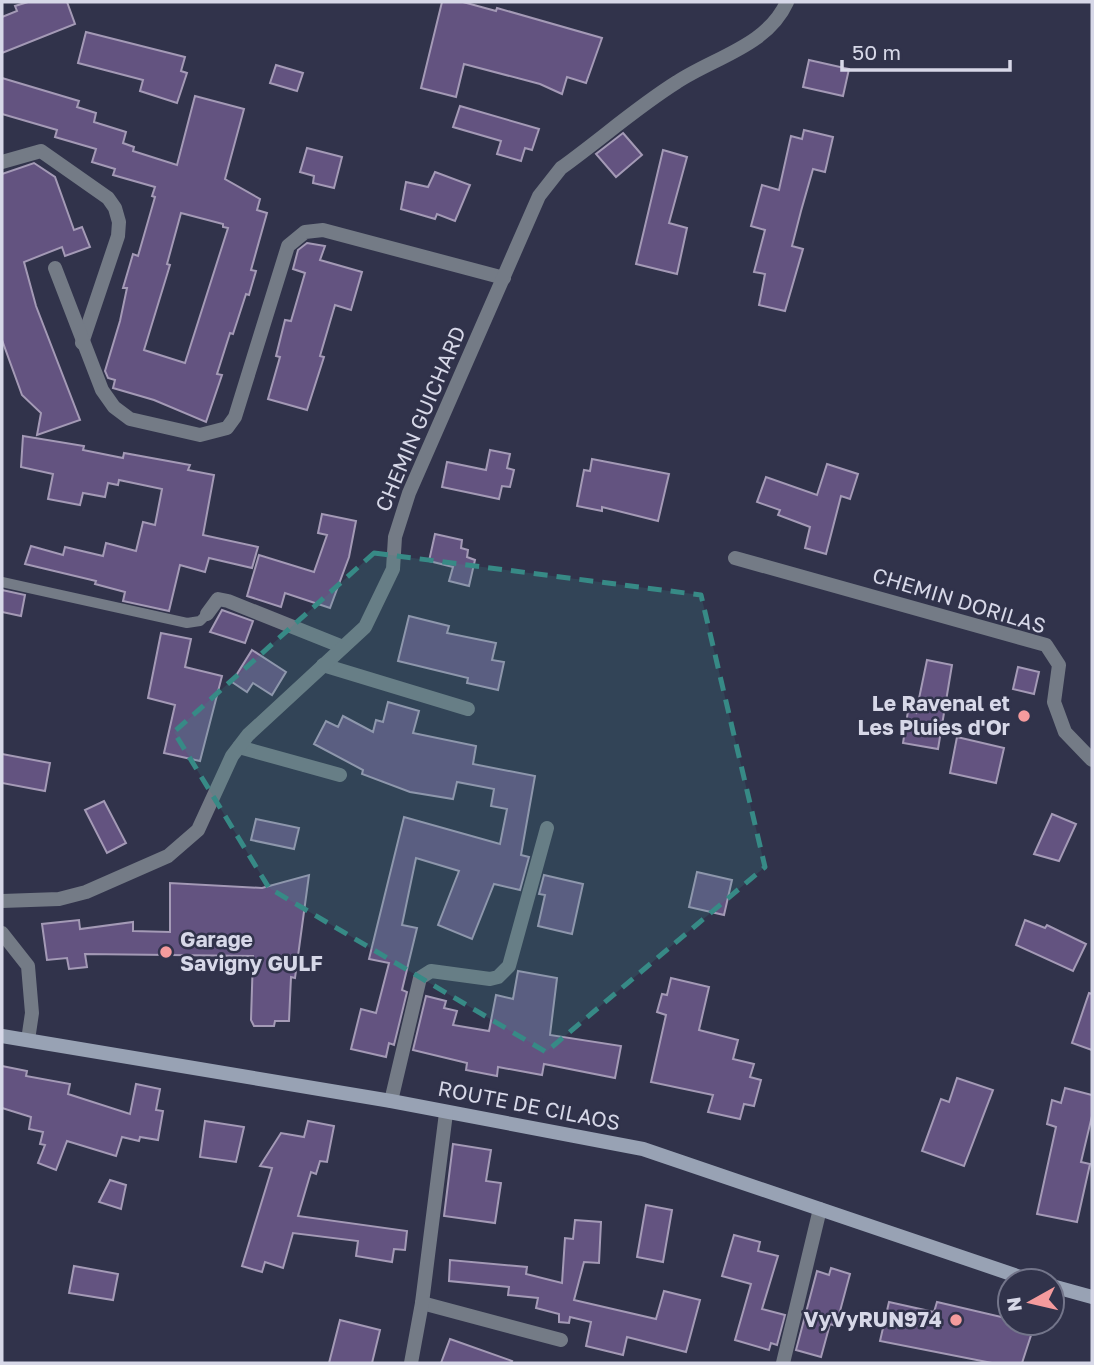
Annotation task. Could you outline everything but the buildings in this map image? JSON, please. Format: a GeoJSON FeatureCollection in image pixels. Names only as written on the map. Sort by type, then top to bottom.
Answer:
{"type":"FeatureCollection","features":[{"type":"Feature","properties":{"kind":"main road","name":"ROUTE DE CILAOS"},"geometry":{"type":"LineString","coordinates":[[2,1035],[391,1101],[643,1149],[996,1269]]}},
{"type":"Feature","properties":{"kind":"main road"},"geometry":{"type":"LineString","coordinates":[[1066,1290],[1092,1297]]}},
{"type":"Feature","properties":{"kind":"street","name":"CHEMIN GUICHARD"},"geometry":{"type":"LineString","coordinates":[[2,901],[59,899],[86,892],[168,856],[198,830],[232,756],[239,747],[365,627],[393,569],[395,537],[409,493],[539,196],[561,168],[677,82],[760,37],[781,15],[787,2]]}},
{"type":"Feature","properties":{"kind":"street"},"geometry":{"type":"LineString","coordinates":[[2,162],[41,151],[99,190],[116,208],[118,236],[82,344]]}},
{"type":"Feature","properties":{"kind":"street"},"geometry":{"type":"LineString","coordinates":[[55,268],[82,344],[102,390],[114,407],[130,419],[200,436],[227,428],[235,418],[288,246],[305,232],[323,230],[504,278]]}},
{"type":"Feature","properties":{"kind":"street","name":"CHEMIN DORILAS"},"geometry":{"type":"LineString","coordinates":[[735,558],[1046,645],[1059,665],[1054,702],[1065,732],[1092,760]]}},
{"type":"Feature","properties":{"kind":"street"},"geometry":{"type":"LineString","coordinates":[[207,614],[218,599],[228,601],[343,647]]}},
{"type":"Feature","properties":{"kind":"street"},"geometry":{"type":"LineString","coordinates":[[323,665],[468,709]]}},
{"type":"Feature","properties":{"kind":"street"},"geometry":{"type":"LineString","coordinates":[[239,747],[340,775]]}},
{"type":"Feature","properties":{"kind":"street"},"geometry":{"type":"LineString","coordinates":[[391,1101],[420,978],[431,971],[491,979],[498,977],[509,966],[547,828]]}},
{"type":"Feature","properties":{"kind":"street"},"geometry":{"type":"LineString","coordinates":[[2,933],[28,966],[32,1013],[28,1040]]}},
{"type":"Feature","properties":{"kind":"street"},"geometry":{"type":"LineString","coordinates":[[411,1363],[422,1303],[446,1113]]}},
{"type":"Feature","properties":{"kind":"street"},"geometry":{"type":"LineString","coordinates":[[783,1363],[820,1209]]}},
{"type":"Feature","properties":{"kind":"street"},"geometry":{"type":"LineString","coordinates":[[422,1303],[561,1340]]}},
{"type":"Feature","properties":{"kind":"lane"},"geometry":{"type":"LineString","coordinates":[[2,582],[187,623],[200,621],[207,614]]}},
{"type":"Feature","properties":{"kind":"highlighted area"},"geometry":{"type":"Polygon","coordinates":[[[374,553],[701,595],[765,867],[546,1052],[269,888],[174,732],[374,553]]]}},
{"type":"Feature","properties":{"kind":"place","name":"Le Ravenal et Les Pluies d'Or"},"geometry":{"type":"Point","coordinates":[1024,716]}},
{"type":"Feature","properties":{"kind":"place","name":"Garage Savigny GULF"},"geometry":{"type":"Point","coordinates":[166,952]}},
{"type":"Feature","properties":{"kind":"place","name":"VyVyRUN974"},"geometry":{"type":"Point","coordinates":[956,1320]}}]}
